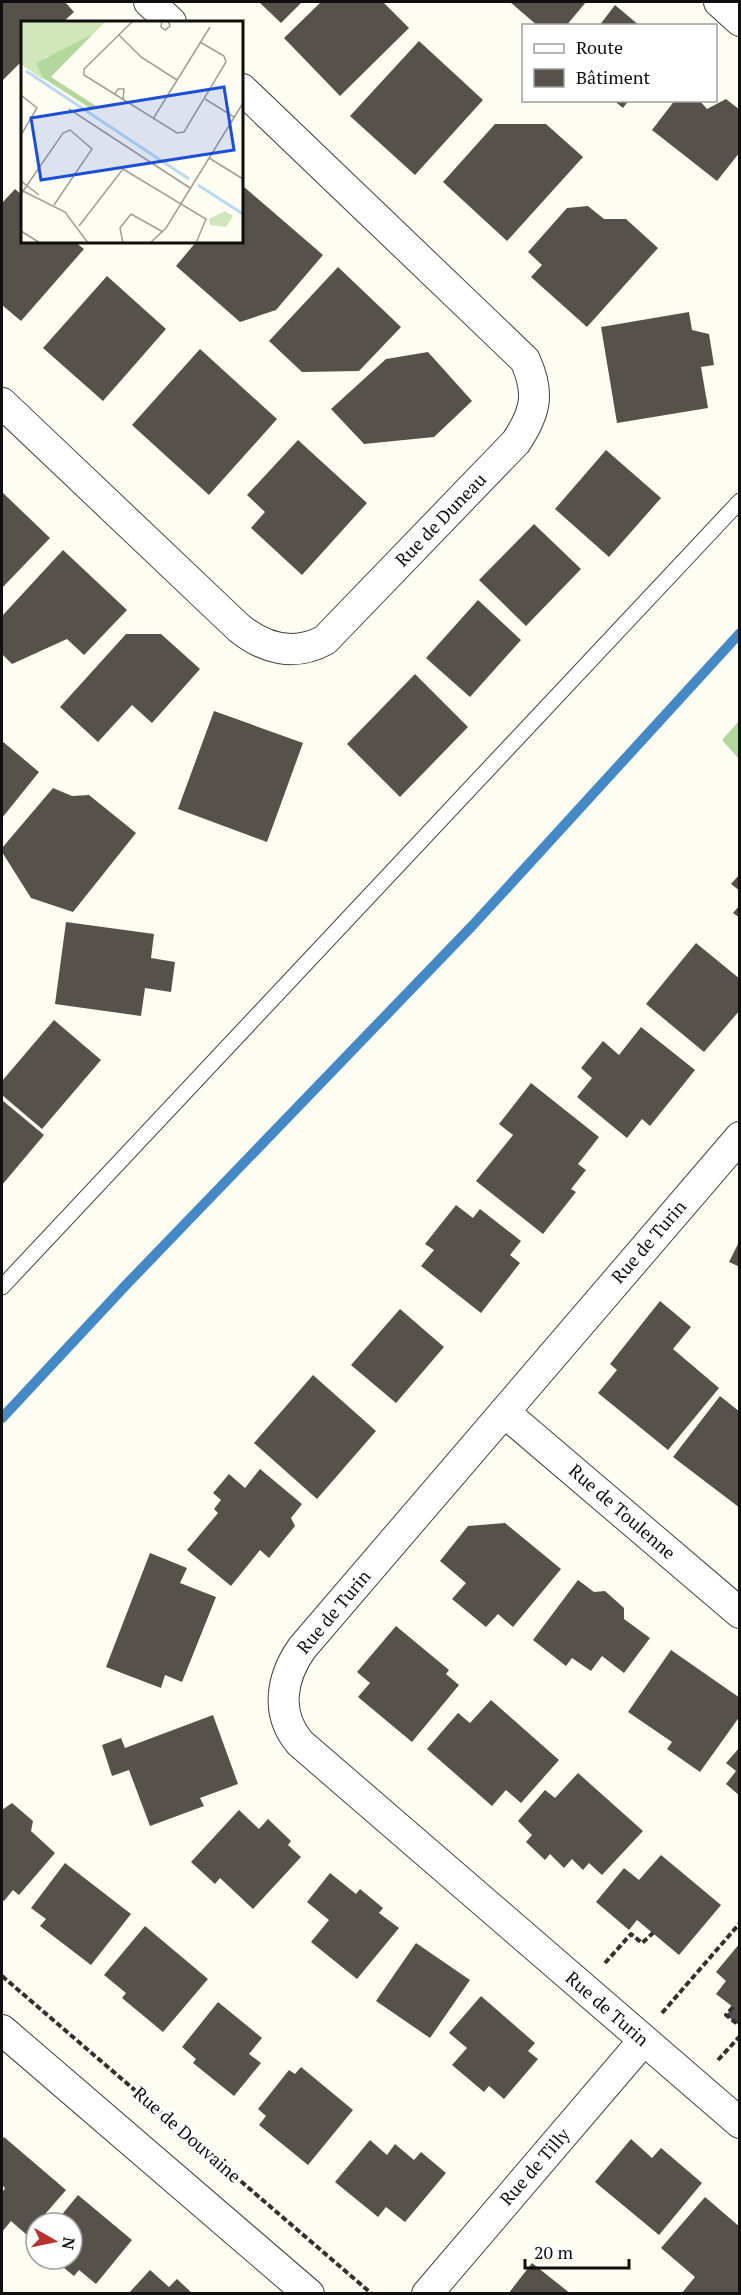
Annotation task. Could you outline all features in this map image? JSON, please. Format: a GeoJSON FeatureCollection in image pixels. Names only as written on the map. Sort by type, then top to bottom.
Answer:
{"type":"FeatureCollection","features":[{"type":"Feature","properties":{"kind":"street"},"geometry":{"type":"LineString","coordinates":[[149,2],[170,21]]}},
{"type":"Feature","properties":{"kind":"street"},"geometry":{"type":"LineString","coordinates":[[719,2],[740,21]]}},
{"type":"Feature","properties":{"kind":"street","name":"Rue de Duneau"},"geometry":{"type":"LineString","coordinates":[[2,403],[239,628],[252,639],[283,650],[298,650],[314,646],[325,640],[516,442],[533,410],[535,393],[532,376],[525,360],[243,90]]}},
{"type":"Feature","properties":{"kind":"street","name":"Rue de Turin"},"geometry":{"type":"LineString","coordinates":[[740,1137],[302,1648],[287,1677],[285,1714],[290,1731],[300,1743],[583,1988],[651,2029],[740,2123]]}},
{"type":"Feature","properties":{"kind":"street","name":"Rue de Toulenne"},"geometry":{"type":"LineString","coordinates":[[504,1412],[740,1613]]}},
{"type":"Feature","properties":{"kind":"street","name":"Rue de Tilly"},"geometry":{"type":"LineString","coordinates":[[427,2294],[651,2029]]}},
{"type":"Feature","properties":{"kind":"street"},"geometry":{"type":"LineString","coordinates":[[2,2030],[309,2294]]}},
{"type":"Feature","properties":{"kind":"lane"},"geometry":{"type":"LineString","coordinates":[[2,1287],[740,501]]}},
{"type":"Feature","properties":{"kind":"path"},"geometry":{"type":"LineString","coordinates":[[651,2029],[740,1923]]}},
{"type":"Feature","properties":{"kind":"path"},"geometry":{"type":"LineString","coordinates":[[583,1988],[631,1934],[642,1943],[653,1933]]}},
{"type":"Feature","properties":{"kind":"path","name":"Rue de Douvaine"},"geometry":{"type":"LineString","coordinates":[[2,1976],[372,2294]]}},
{"type":"Feature","properties":{"kind":"path"},"geometry":{"type":"LineString","coordinates":[[733,2007],[726,2015],[740,2026]]}},
{"type":"Feature","properties":{"kind":"green space"},"geometry":{"type":"Polygon","coordinates":[[[739,721],[739,759],[722,740],[739,721]]]}},
{"type":"Feature","properties":{"kind":"building"},"geometry":{"type":"Polygon","coordinates":[[[2,2],[65,2],[74,12],[64,21],[21,21],[21,62],[2,81],[2,2]]]}},
{"type":"Feature","properties":{"kind":"building"},"geometry":{"type":"Polygon","coordinates":[[[259,2],[302,2],[281,23],[259,2]]]}},
{"type":"Feature","properties":{"kind":"building"},"geometry":{"type":"Polygon","coordinates":[[[321,2],[383,2],[409,28],[340,96],[284,38],[321,2]]]}},
{"type":"Feature","properties":{"kind":"building"},"geometry":{"type":"Polygon","coordinates":[[[510,2],[586,2],[568,24],[536,24],[510,2]]]}},
{"type":"Feature","properties":{"kind":"building"},"geometry":{"type":"Polygon","coordinates":[[[615,5],[638,24],[601,24],[615,5]]]}},
{"type":"Feature","properties":{"kind":"building"},"geometry":{"type":"Polygon","coordinates":[[[419,41],[483,100],[415,175],[350,116],[419,41]]]}},
{"type":"Feature","properties":{"kind":"building"},"geometry":{"type":"Polygon","coordinates":[[[726,99],[740,110],[740,152],[717,181],[652,130],[673,102],[701,102],[707,109],[726,99]]]}},
{"type":"Feature","properties":{"kind":"building"},"geometry":{"type":"Polygon","coordinates":[[[616,102],[628,102],[623,108],[616,102]]]}},
{"type":"Feature","properties":{"kind":"building"},"geometry":{"type":"Polygon","coordinates":[[[495,124],[546,124],[583,157],[507,241],[443,182],[495,124]]]}},
{"type":"Feature","properties":{"kind":"building"},"geometry":{"type":"Polygon","coordinates":[[[243,186],[323,255],[276,310],[240,322],[176,266],[195,243],[243,243],[243,186]]]}},
{"type":"Feature","properties":{"kind":"building"},"geometry":{"type":"Polygon","coordinates":[[[15,189],[21,194],[21,243],[76,243],[84,249],[21,321],[2,305],[2,203],[15,189]]]}},
{"type":"Feature","properties":{"kind":"building"},"geometry":{"type":"Polygon","coordinates":[[[588,206],[604,219],[626,219],[658,248],[587,327],[531,277],[542,265],[528,252],[567,208],[588,206]]]}},
{"type":"Feature","properties":{"kind":"building"},"geometry":{"type":"Polygon","coordinates":[[[338,267],[401,327],[359,371],[302,372],[269,341],[338,267]]]}},
{"type":"Feature","properties":{"kind":"building"},"geometry":{"type":"Polygon","coordinates":[[[107,276],[166,329],[103,401],[43,348],[107,276]]]}},
{"type":"Feature","properties":{"kind":"building"},"geometry":{"type":"Polygon","coordinates":[[[689,312],[692,330],[709,334],[714,365],[701,367],[708,408],[617,423],[601,327],[689,312]]]}},
{"type":"Feature","properties":{"kind":"building"},"geometry":{"type":"Polygon","coordinates":[[[200,349],[277,419],[209,495],[132,425],[200,349]]]}},
{"type":"Feature","properties":{"kind":"building"},"geometry":{"type":"Polygon","coordinates":[[[428,352],[472,401],[434,437],[364,444],[331,409],[386,359],[428,352]]]}},
{"type":"Feature","properties":{"kind":"building"},"geometry":{"type":"Polygon","coordinates":[[[298,440],[367,503],[302,575],[251,528],[265,512],[247,495],[298,440]]]}},
{"type":"Feature","properties":{"kind":"building"},"geometry":{"type":"Polygon","coordinates":[[[606,450],[661,498],[609,557],[555,509],[606,450]]]}},
{"type":"Feature","properties":{"kind":"building"},"geometry":{"type":"Polygon","coordinates":[[[2,492],[50,538],[2,588],[2,492]]]}},
{"type":"Feature","properties":{"kind":"building"},"geometry":{"type":"Polygon","coordinates":[[[534,524],[581,569],[526,626],[479,580],[534,524]]]}},
{"type":"Feature","properties":{"kind":"building"},"geometry":{"type":"Polygon","coordinates":[[[63,550],[127,610],[84,655],[67,639],[12,664],[2,654],[2,616],[63,550]]]}},
{"type":"Feature","properties":{"kind":"building"},"geometry":{"type":"Polygon","coordinates":[[[478,600],[521,640],[470,697],[426,658],[478,600]]]}},
{"type":"Feature","properties":{"kind":"building"},"geometry":{"type":"Polygon","coordinates":[[[126,634],[161,634],[200,669],[152,723],[132,705],[98,742],[60,707],[126,634]]]}},
{"type":"Feature","properties":{"kind":"building"},"geometry":{"type":"Polygon","coordinates":[[[415,674],[468,727],[400,797],[347,744],[415,674]]]}},
{"type":"Feature","properties":{"kind":"building"},"geometry":{"type":"Polygon","coordinates":[[[214,711],[303,743],[267,842],[178,809],[214,711]]]}},
{"type":"Feature","properties":{"kind":"building"},"geometry":{"type":"Polygon","coordinates":[[[2,741],[39,772],[2,818],[2,741]]]}},
{"type":"Feature","properties":{"kind":"building"},"geometry":{"type":"Polygon","coordinates":[[[53,788],[72,796],[89,795],[136,833],[73,912],[31,898],[2,852],[2,848],[53,788]]]}},
{"type":"Feature","properties":{"kind":"building"},"geometry":{"type":"Polygon","coordinates":[[[740,874],[740,891],[731,884],[740,874]]]}},
{"type":"Feature","properties":{"kind":"building"},"geometry":{"type":"Polygon","coordinates":[[[740,905],[740,918],[733,913],[740,905]]]}},
{"type":"Feature","properties":{"kind":"building"},"geometry":{"type":"Polygon","coordinates":[[[66,922],[154,934],[151,958],[175,962],[171,992],[145,988],[141,1016],[55,1004],[66,922]]]}},
{"type":"Feature","properties":{"kind":"building"},"geometry":{"type":"Polygon","coordinates":[[[696,943],[740,979],[740,1010],[704,1052],[646,1004],[696,943]]]}},
{"type":"Feature","properties":{"kind":"building"},"geometry":{"type":"Polygon","coordinates":[[[54,1020],[101,1060],[42,1129],[2,1095],[2,1081],[54,1020]]]}},
{"type":"Feature","properties":{"kind":"building"},"geometry":{"type":"Polygon","coordinates":[[[641,1027],[695,1070],[650,1126],[642,1119],[627,1138],[577,1097],[592,1078],[581,1068],[603,1041],[619,1055],[641,1027]]]}},
{"type":"Feature","properties":{"kind":"building"},"geometry":{"type":"Polygon","coordinates":[[[531,1083],[599,1137],[578,1164],[586,1170],[571,1189],[576,1192],[543,1234],[476,1181],[513,1135],[499,1124],[531,1083]]]}},
{"type":"Feature","properties":{"kind":"building"},"geometry":{"type":"Polygon","coordinates":[[[2,1100],[44,1135],[2,1185],[2,1100]]]}},
{"type":"Feature","properties":{"kind":"building"},"geometry":{"type":"Polygon","coordinates":[[[456,1205],[473,1218],[480,1209],[521,1241],[510,1255],[520,1263],[481,1313],[421,1266],[434,1250],[425,1244],[456,1205]]]}},
{"type":"Feature","properties":{"kind":"building"},"geometry":{"type":"Polygon","coordinates":[[[740,1240],[740,1267],[729,1262],[740,1240]]]}},
{"type":"Feature","properties":{"kind":"building"},"geometry":{"type":"Polygon","coordinates":[[[660,1301],[691,1327],[673,1349],[719,1388],[668,1450],[598,1393],[617,1370],[610,1364],[660,1301]]]}},
{"type":"Feature","properties":{"kind":"building"},"geometry":{"type":"Polygon","coordinates":[[[400,1309],[444,1347],[396,1403],[351,1365],[400,1309]]]}},
{"type":"Feature","properties":{"kind":"building"},"geometry":{"type":"Polygon","coordinates":[[[313,1375],[376,1431],[317,1499],[254,1443],[313,1375]]]}},
{"type":"Feature","properties":{"kind":"building"},"geometry":{"type":"Polygon","coordinates":[[[720,1396],[740,1412],[740,1508],[673,1457],[720,1396]]]}},
{"type":"Feature","properties":{"kind":"building"},"geometry":{"type":"Polygon","coordinates":[[[260,1469],[302,1504],[291,1518],[295,1526],[269,1558],[260,1550],[231,1586],[187,1550],[218,1513],[214,1509],[221,1500],[213,1493],[229,1474],[245,1488],[260,1469]]]}},
{"type":"Feature","properties":{"kind":"building"},"geometry":{"type":"Polygon","coordinates":[[[505,1523],[561,1569],[513,1627],[498,1614],[486,1627],[452,1599],[466,1583],[440,1561],[468,1526],[505,1523]]]}},
{"type":"Feature","properties":{"kind":"building"},"geometry":{"type":"Polygon","coordinates":[[[150,1553],[187,1568],[180,1583],[216,1597],[182,1682],[165,1675],[161,1688],[106,1667],[150,1553]]]}},
{"type":"Feature","properties":{"kind":"building"},"geometry":{"type":"Polygon","coordinates":[[[578,1580],[594,1592],[605,1591],[624,1608],[624,1619],[650,1638],[624,1673],[602,1656],[591,1671],[572,1658],[566,1666],[533,1640],[578,1580]]]}},
{"type":"Feature","properties":{"kind":"building"},"geometry":{"type":"Polygon","coordinates":[[[396,1626],[449,1670],[446,1674],[459,1685],[412,1742],[358,1697],[370,1683],[357,1672],[396,1626]]]}},
{"type":"Feature","properties":{"kind":"building"},"geometry":{"type":"Polygon","coordinates":[[[671,1650],[740,1698],[740,1716],[700,1772],[667,1749],[672,1742],[628,1712],[671,1650]]]}},
{"type":"Feature","properties":{"kind":"building"},"geometry":{"type":"Polygon","coordinates":[[[491,1700],[559,1760],[521,1803],[506,1790],[492,1806],[427,1749],[458,1713],[470,1723],[491,1700]]]}},
{"type":"Feature","properties":{"kind":"building"},"geometry":{"type":"Polygon","coordinates":[[[213,1715],[238,1784],[200,1798],[204,1806],[150,1826],[129,1770],[112,1776],[102,1745],[121,1738],[125,1748],[213,1715]]]}},
{"type":"Feature","properties":{"kind":"building"},"geometry":{"type":"Polygon","coordinates":[[[740,1747],[740,1796],[726,1784],[736,1771],[726,1763],[740,1747]]]}},
{"type":"Feature","properties":{"kind":"building"},"geometry":{"type":"Polygon","coordinates":[[[578,1773],[643,1831],[602,1875],[589,1863],[583,1870],[572,1859],[564,1868],[550,1854],[545,1860],[526,1842],[532,1835],[518,1821],[545,1790],[555,1798],[578,1773]]]}},
{"type":"Feature","properties":{"kind":"building"},"geometry":{"type":"Polygon","coordinates":[[[12,1803],[33,1821],[31,1831],[55,1853],[19,1895],[13,1890],[4,1901],[2,1899],[2,1810],[12,1803]]]}},
{"type":"Feature","properties":{"kind":"building"},"geometry":{"type":"Polygon","coordinates":[[[239,1810],[259,1829],[268,1819],[291,1841],[288,1845],[301,1857],[253,1909],[220,1878],[215,1884],[191,1862],[239,1810]]]}},
{"type":"Feature","properties":{"kind":"building"},"geometry":{"type":"Polygon","coordinates":[[[661,1855],[721,1905],[679,1955],[637,1920],[629,1930],[596,1902],[624,1868],[639,1880],[661,1855]]]}},
{"type":"Feature","properties":{"kind":"building"},"geometry":{"type":"Polygon","coordinates":[[[65,1863],[131,1914],[91,1965],[40,1926],[46,1919],[31,1908],[65,1863]]]}},
{"type":"Feature","properties":{"kind":"building"},"geometry":{"type":"Polygon","coordinates":[[[330,1873],[356,1894],[360,1889],[383,1908],[379,1913],[399,1928],[357,1979],[311,1942],[329,1920],[307,1902],[330,1873]]]}},
{"type":"Feature","properties":{"kind":"building"},"geometry":{"type":"Polygon","coordinates":[[[145,1926],[208,1979],[163,2032],[122,1998],[126,1993],[104,1975],[145,1926]]]}},
{"type":"Feature","properties":{"kind":"building"},"geometry":{"type":"Polygon","coordinates":[[[416,1943],[470,1980],[430,2038],[376,2001],[416,1943]]]}},
{"type":"Feature","properties":{"kind":"building"},"geometry":{"type":"Polygon","coordinates":[[[740,1943],[740,2026],[726,2015],[733,2007],[716,1994],[726,1981],[716,1972],[740,1943]]]}},
{"type":"Feature","properties":{"kind":"building"},"geometry":{"type":"Polygon","coordinates":[[[481,1996],[535,2043],[528,2051],[538,2059],[504,2099],[489,2086],[484,2092],[452,2065],[467,2048],[449,2033],[481,1996]]]}},
{"type":"Feature","properties":{"kind":"building"},"geometry":{"type":"Polygon","coordinates":[[[218,2002],[262,2038],[249,2054],[261,2063],[234,2096],[193,2063],[196,2059],[182,2047],[218,2002]]]}},
{"type":"Feature","properties":{"kind":"building"},"geometry":{"type":"Polygon","coordinates":[[[301,2067],[353,2110],[308,2165],[259,2125],[266,2116],[258,2109],[289,2070],[295,2074],[301,2067]]]}},
{"type":"Feature","properties":{"kind":"building"},"geometry":{"type":"Polygon","coordinates":[[[4,2137],[66,2190],[48,2211],[24,2211],[24,2232],[11,2221],[2,2232],[2,2193],[5,2188],[2,2185],[2,2140],[4,2137]]]}},
{"type":"Feature","properties":{"kind":"building"},"geometry":{"type":"Polygon","coordinates":[[[631,2139],[652,2158],[661,2148],[702,2183],[659,2235],[595,2182],[631,2139]]]}},
{"type":"Feature","properties":{"kind":"building"},"geometry":{"type":"Polygon","coordinates":[[[370,2140],[387,2155],[395,2144],[414,2160],[421,2152],[446,2173],[405,2222],[386,2207],[378,2217],[335,2182],[370,2140]]]}},
{"type":"Feature","properties":{"kind":"building"},"geometry":{"type":"Polygon","coordinates":[[[78,2195],[132,2240],[96,2284],[80,2271],[84,2271],[84,2211],[65,2211],[78,2195]]]}},
{"type":"Feature","properties":{"kind":"building"},"geometry":{"type":"Polygon","coordinates":[[[705,2197],[740,2227],[740,2294],[681,2294],[695,2277],[661,2248],[705,2197]]]}},
{"type":"Feature","properties":{"kind":"building"},"geometry":{"type":"Polygon","coordinates":[[[532,2263],[571,2294],[508,2294],[532,2263]]]}},
{"type":"Feature","properties":{"kind":"building"},"geometry":{"type":"Polygon","coordinates":[[[150,2270],[169,2287],[177,2279],[193,2294],[128,2294],[150,2270]]]}},
{"type":"Feature","properties":{"kind":"building"},"geometry":{"type":"Polygon","coordinates":[[[68,2271],[78,2271],[74,2276],[68,2271]]]}},
{"type":"Feature","properties":{"kind":"waterway"},"geometry":{"type":"LineString","coordinates":[[2,1418],[125,1286],[473,925],[740,633]]}}]}
